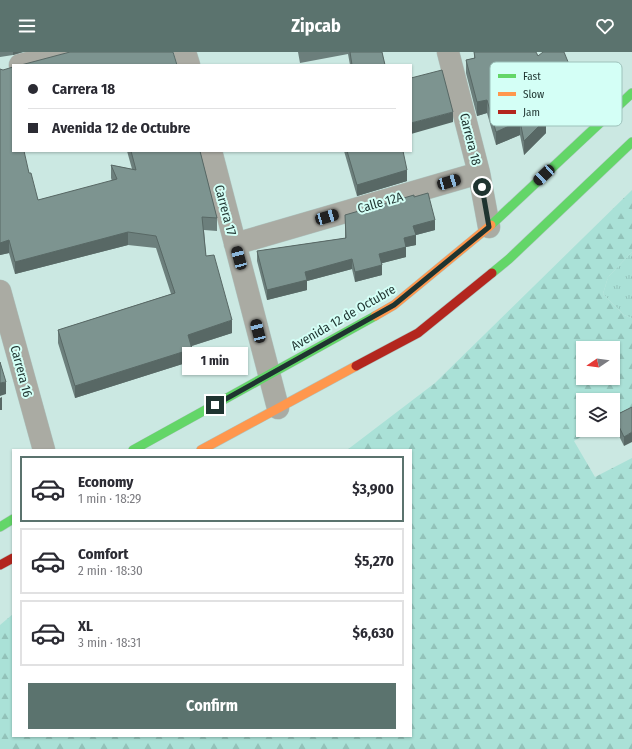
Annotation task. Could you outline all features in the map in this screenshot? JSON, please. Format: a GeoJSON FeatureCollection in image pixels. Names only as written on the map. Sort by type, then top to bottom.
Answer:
{"type":"FeatureCollection","features":[{"type":"Feature","properties":{"kind":"main road","name":"Avenida 12 de Octubre"},"geometry":{"type":"LineString","coordinates":[[622,102],[632,93]]}},
{"type":"Feature","properties":{"kind":"main road","name":"Avenida 12 de Octubre"},"geometry":{"type":"LineString","coordinates":[[135,449],[394,305],[489,227],[597,126]]}},
{"type":"Feature","properties":{"kind":"main road"},"geometry":{"type":"LineString","coordinates":[[203,449],[418,333],[509,259],[632,142]]}},
{"type":"Feature","properties":{"kind":"main road"},"geometry":{"type":"LineString","coordinates":[[0,527],[12,520]]}},
{"type":"Feature","properties":{"kind":"main road"},"geometry":{"type":"LineString","coordinates":[[0,565],[12,559]]}},
{"type":"Feature","properties":{"kind":"street"},"geometry":{"type":"LineString","coordinates":[[24,64],[69,52]]}},
{"type":"Feature","properties":{"kind":"street"},"geometry":{"type":"LineString","coordinates":[[185,52],[189,64]]}},
{"type":"Feature","properties":{"kind":"street","name":"Carrera 18"},"geometry":{"type":"LineString","coordinates":[[448,52],[479,173],[489,227]]}},
{"type":"Feature","properties":{"kind":"street"},"geometry":{"type":"LineString","coordinates":[[0,70],[12,67]]}},
{"type":"Feature","properties":{"kind":"street","name":"Carrera 17"},"geometry":{"type":"LineString","coordinates":[[211,152],[278,408]]}},
{"type":"Feature","properties":{"kind":"street","name":"Calle 12A"},"geometry":{"type":"LineString","coordinates":[[235,244],[479,173]]}},
{"type":"Feature","properties":{"kind":"street","name":"Carrera 16"},"geometry":{"type":"LineString","coordinates":[[0,291],[44,449]]}},
{"type":"Feature","properties":{"kind":"green space"},"geometry":{"type":"Polygon","coordinates":[[[632,190],[632,252],[608,277],[603,294],[624,315],[632,318],[632,407],[620,414],[620,393],[576,393],[576,437],[581,437],[574,441],[595,477],[632,458],[632,749],[0,749],[0,625],[12,615],[12,737],[412,737],[412,449],[348,449],[435,383],[632,190]]]}},
{"type":"Feature","properties":{"kind":"green space"},"geometry":{"type":"Polygon","coordinates":[[[632,252],[632,318],[624,315],[603,294],[608,277],[632,252]]]}},
{"type":"Feature","properties":{"kind":"building"},"geometry":{"type":"Polygon","coordinates":[[[70,52],[173,52],[177,64],[25,64],[70,52]]]}},
{"type":"Feature","properties":{"kind":"building"},"geometry":{"type":"Polygon","coordinates":[[[350,52],[382,52],[385,64],[352,64],[350,52]]]}},
{"type":"Feature","properties":{"kind":"building"},"geometry":{"type":"Polygon","coordinates":[[[474,52],[536,52],[538,56],[543,52],[564,52],[568,62],[490,62],[490,111],[487,100],[477,102],[466,60],[475,58],[474,52]]]}},
{"type":"Feature","properties":{"kind":"building"},"geometry":{"type":"Polygon","coordinates":[[[12,67],[12,152],[24,152],[29,173],[31,173],[38,200],[117,179],[111,165],[136,170],[131,152],[200,152],[217,218],[202,217],[206,256],[214,255],[232,320],[188,335],[192,349],[75,386],[58,330],[175,293],[156,236],[128,232],[15,262],[9,240],[0,243],[0,69],[3,70],[12,67]]]}},
{"type":"Feature","properties":{"kind":"building"},"geometry":{"type":"Polygon","coordinates":[[[442,70],[453,112],[412,123],[412,78],[442,70]]]}},
{"type":"Feature","properties":{"kind":"building"},"geometry":{"type":"Polygon","coordinates":[[[494,126],[509,126],[496,132],[494,126]]]}},
{"type":"Feature","properties":{"kind":"building"},"geometry":{"type":"Polygon","coordinates":[[[521,126],[539,126],[524,141],[521,126]]]}},
{"type":"Feature","properties":{"kind":"building"},"geometry":{"type":"Polygon","coordinates":[[[347,152],[403,152],[407,170],[357,185],[347,152]]]}},
{"type":"Feature","properties":{"kind":"building"},"geometry":{"type":"Polygon","coordinates":[[[428,193],[435,220],[413,226],[416,235],[404,238],[406,247],[379,254],[382,265],[355,272],[352,259],[305,272],[307,280],[267,290],[257,251],[346,238],[345,215],[414,195],[414,197],[428,193]]]}},
{"type":"Feature","properties":{"kind":"building"},"geometry":{"type":"Polygon","coordinates":[[[0,362],[6,382],[0,383],[0,362]]]}},
{"type":"Feature","properties":{"kind":"building"},"geometry":{"type":"Polygon","coordinates":[[[632,407],[632,432],[624,437],[620,429],[620,413],[632,407]]]}},
{"type":"Feature","properties":{"kind":"traffic: fast"},"geometry":{"type":"LineString","coordinates":[[622,102],[632,93]]}},
{"type":"Feature","properties":{"kind":"traffic: fast"},"geometry":{"type":"LineString","coordinates":[[491,225],[597,126]]}},
{"type":"Feature","properties":{"kind":"traffic: fast"},"geometry":{"type":"LineString","coordinates":[[492,273],[509,259],[632,142]]}},
{"type":"Feature","properties":{"kind":"traffic: fast"},"geometry":{"type":"LineString","coordinates":[[135,449],[375,316]]}},
{"type":"Feature","properties":{"kind":"traffic: fast"},"geometry":{"type":"LineString","coordinates":[[0,527],[12,520]]}},
{"type":"Feature","properties":{"kind":"traffic: slow"},"geometry":{"type":"LineString","coordinates":[[375,316],[394,305],[491,225]]}},
{"type":"Feature","properties":{"kind":"traffic: slow"},"geometry":{"type":"LineString","coordinates":[[203,449],[356,366]]}},
{"type":"Feature","properties":{"kind":"traffic: jam"},"geometry":{"type":"LineString","coordinates":[[356,366],[418,333],[492,273]]}},
{"type":"Feature","properties":{"kind":"traffic: jam"},"geometry":{"type":"LineString","coordinates":[[0,565],[12,559]]}},
{"type":"Feature","properties":{"kind":"route"},"geometry":{"type":"LineString","coordinates":[[215,405],[394,305],[489,227],[482,187]]}}]}
